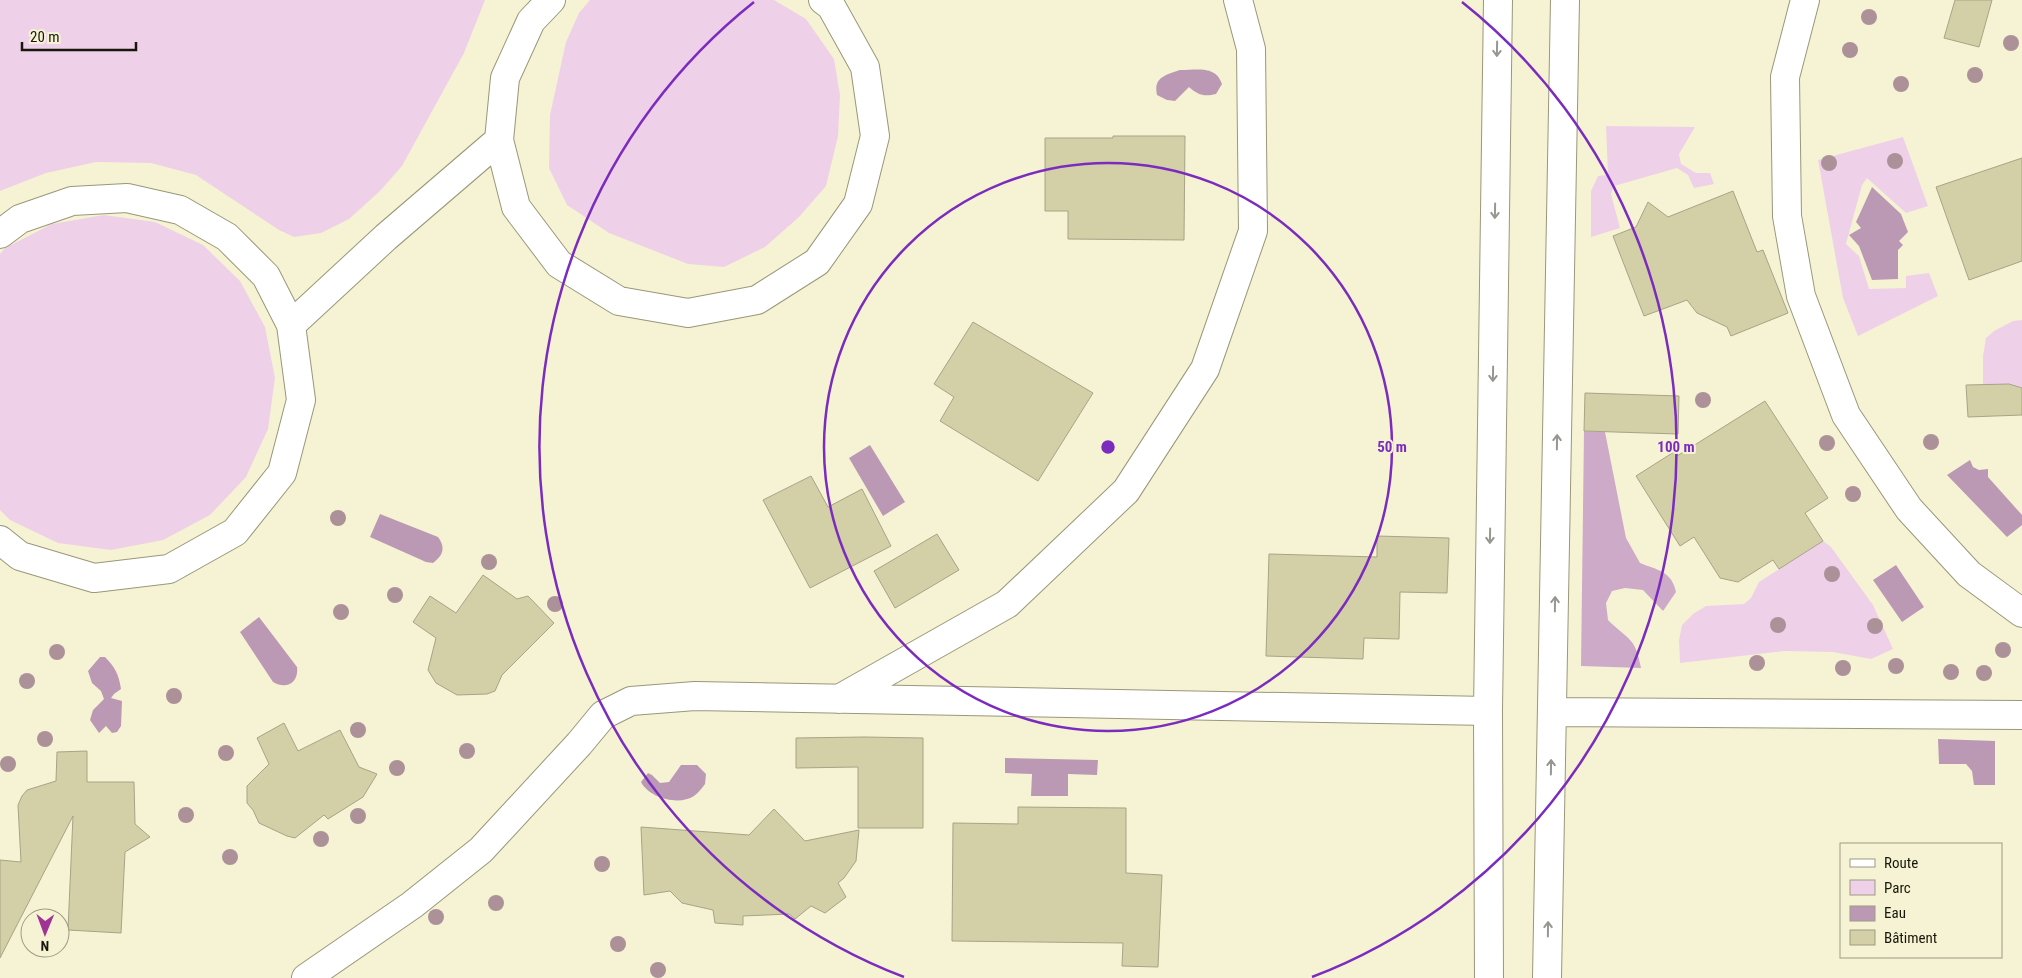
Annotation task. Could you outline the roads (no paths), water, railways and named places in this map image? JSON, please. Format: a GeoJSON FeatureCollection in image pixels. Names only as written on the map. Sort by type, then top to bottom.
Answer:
{"type":"FeatureCollection","features":[{"type":"Feature","properties":{"kind":"street"},"geometry":{"type":"LineString","coordinates":[[551,0],[531,21],[504,78],[498,140],[516,207],[559,264],[619,301],[688,313],[757,300],[816,262],[858,204],[875,136],[865,67],[831,6],[824,0]]}},
{"type":"Feature","properties":{"kind":"street"},"geometry":{"type":"LineString","coordinates":[[839,699],[1007,604],[1126,491],[1205,369],[1253,231],[1251,49],[1238,0]]}},
{"type":"Feature","properties":{"kind":"street"},"geometry":{"type":"LineString","coordinates":[[1489,978],[1488,711],[1498,0]]}},
{"type":"Feature","properties":{"kind":"street"},"geometry":{"type":"LineString","coordinates":[[1546,978],[1553,712],[1565,0]]}},
{"type":"Feature","properties":{"kind":"street"},"geometry":{"type":"LineString","coordinates":[[1805,0],[1785,77],[1787,216],[1801,296],[1846,415],[1909,509],[1969,574],[2022,613]]}},
{"type":"Feature","properties":{"kind":"street"},"geometry":{"type":"LineString","coordinates":[[291,325],[386,237],[498,140]]}},
{"type":"Feature","properties":{"kind":"street"},"geometry":{"type":"LineString","coordinates":[[0,234],[20,219],[72,201],[127,198],[180,210],[227,237],[266,276],[291,325],[301,400],[282,473],[235,532],[169,569],[94,578],[20,556],[0,540]]}},
{"type":"Feature","properties":{"kind":"street"},"geometry":{"type":"LineString","coordinates":[[306,978],[412,905],[481,850],[579,744],[603,715],[631,701],[695,696],[1488,711]]}},
{"type":"Feature","properties":{"kind":"street"},"geometry":{"type":"LineString","coordinates":[[1553,712],[2022,715]]}},
{"type":"Feature","properties":{"kind":"water"},"geometry":{"type":"Polygon","coordinates":[[[1199,69],[1211,71],[1219,78],[1222,84],[1216,94],[1212,95],[1201,95],[1189,87],[1175,101],[1167,100],[1157,95],[1156,89],[1159,80],[1166,75],[1180,70],[1199,69]]]}},
{"type":"Feature","properties":{"kind":"water"},"geometry":{"type":"Polygon","coordinates":[[[1872,187],[1901,214],[1908,232],[1899,241],[1903,245],[1898,250],[1898,279],[1872,280],[1859,246],[1849,235],[1861,228],[1856,222],[1872,187]]]}},
{"type":"Feature","properties":{"kind":"water"},"geometry":{"type":"Polygon","coordinates":[[[870,445],[905,502],[883,516],[849,458],[870,445]]]}},
{"type":"Feature","properties":{"kind":"water"},"geometry":{"type":"Polygon","coordinates":[[[1970,460],[1973,467],[1979,470],[1988,469],[1988,477],[2022,515],[2022,525],[2007,537],[1947,475],[1970,460]]]}},
{"type":"Feature","properties":{"kind":"water"},"geometry":{"type":"Polygon","coordinates":[[[380,514],[438,537],[443,548],[439,557],[433,563],[426,562],[370,537],[380,514]]]}},
{"type":"Feature","properties":{"kind":"water"},"geometry":{"type":"Polygon","coordinates":[[[1896,565],[1924,607],[1902,622],[1873,580],[1896,565]]]}},
{"type":"Feature","properties":{"kind":"water"},"geometry":{"type":"Polygon","coordinates":[[[259,617],[297,667],[296,677],[287,685],[273,682],[240,632],[259,617]]]}},
{"type":"Feature","properties":{"kind":"water"},"geometry":{"type":"Polygon","coordinates":[[[100,657],[105,657],[114,668],[118,675],[121,689],[111,698],[122,701],[121,726],[117,732],[112,733],[106,726],[99,733],[90,720],[93,710],[104,699],[101,691],[92,683],[88,671],[100,657]]]}},
{"type":"Feature","properties":{"kind":"water"},"geometry":{"type":"Polygon","coordinates":[[[1938,739],[1995,741],[1995,785],[1974,785],[1972,771],[1966,764],[1939,764],[1938,739]]]}},
{"type":"Feature","properties":{"kind":"water"},"geometry":{"type":"Polygon","coordinates":[[[1005,758],[1098,760],[1097,775],[1068,774],[1068,796],[1031,796],[1032,774],[1005,773],[1005,758]]]}},
{"type":"Feature","properties":{"kind":"water"},"geometry":{"type":"Polygon","coordinates":[[[681,765],[697,765],[706,774],[705,784],[695,795],[688,799],[665,799],[645,788],[641,782],[648,773],[660,783],[669,782],[681,765]]]}}]}
